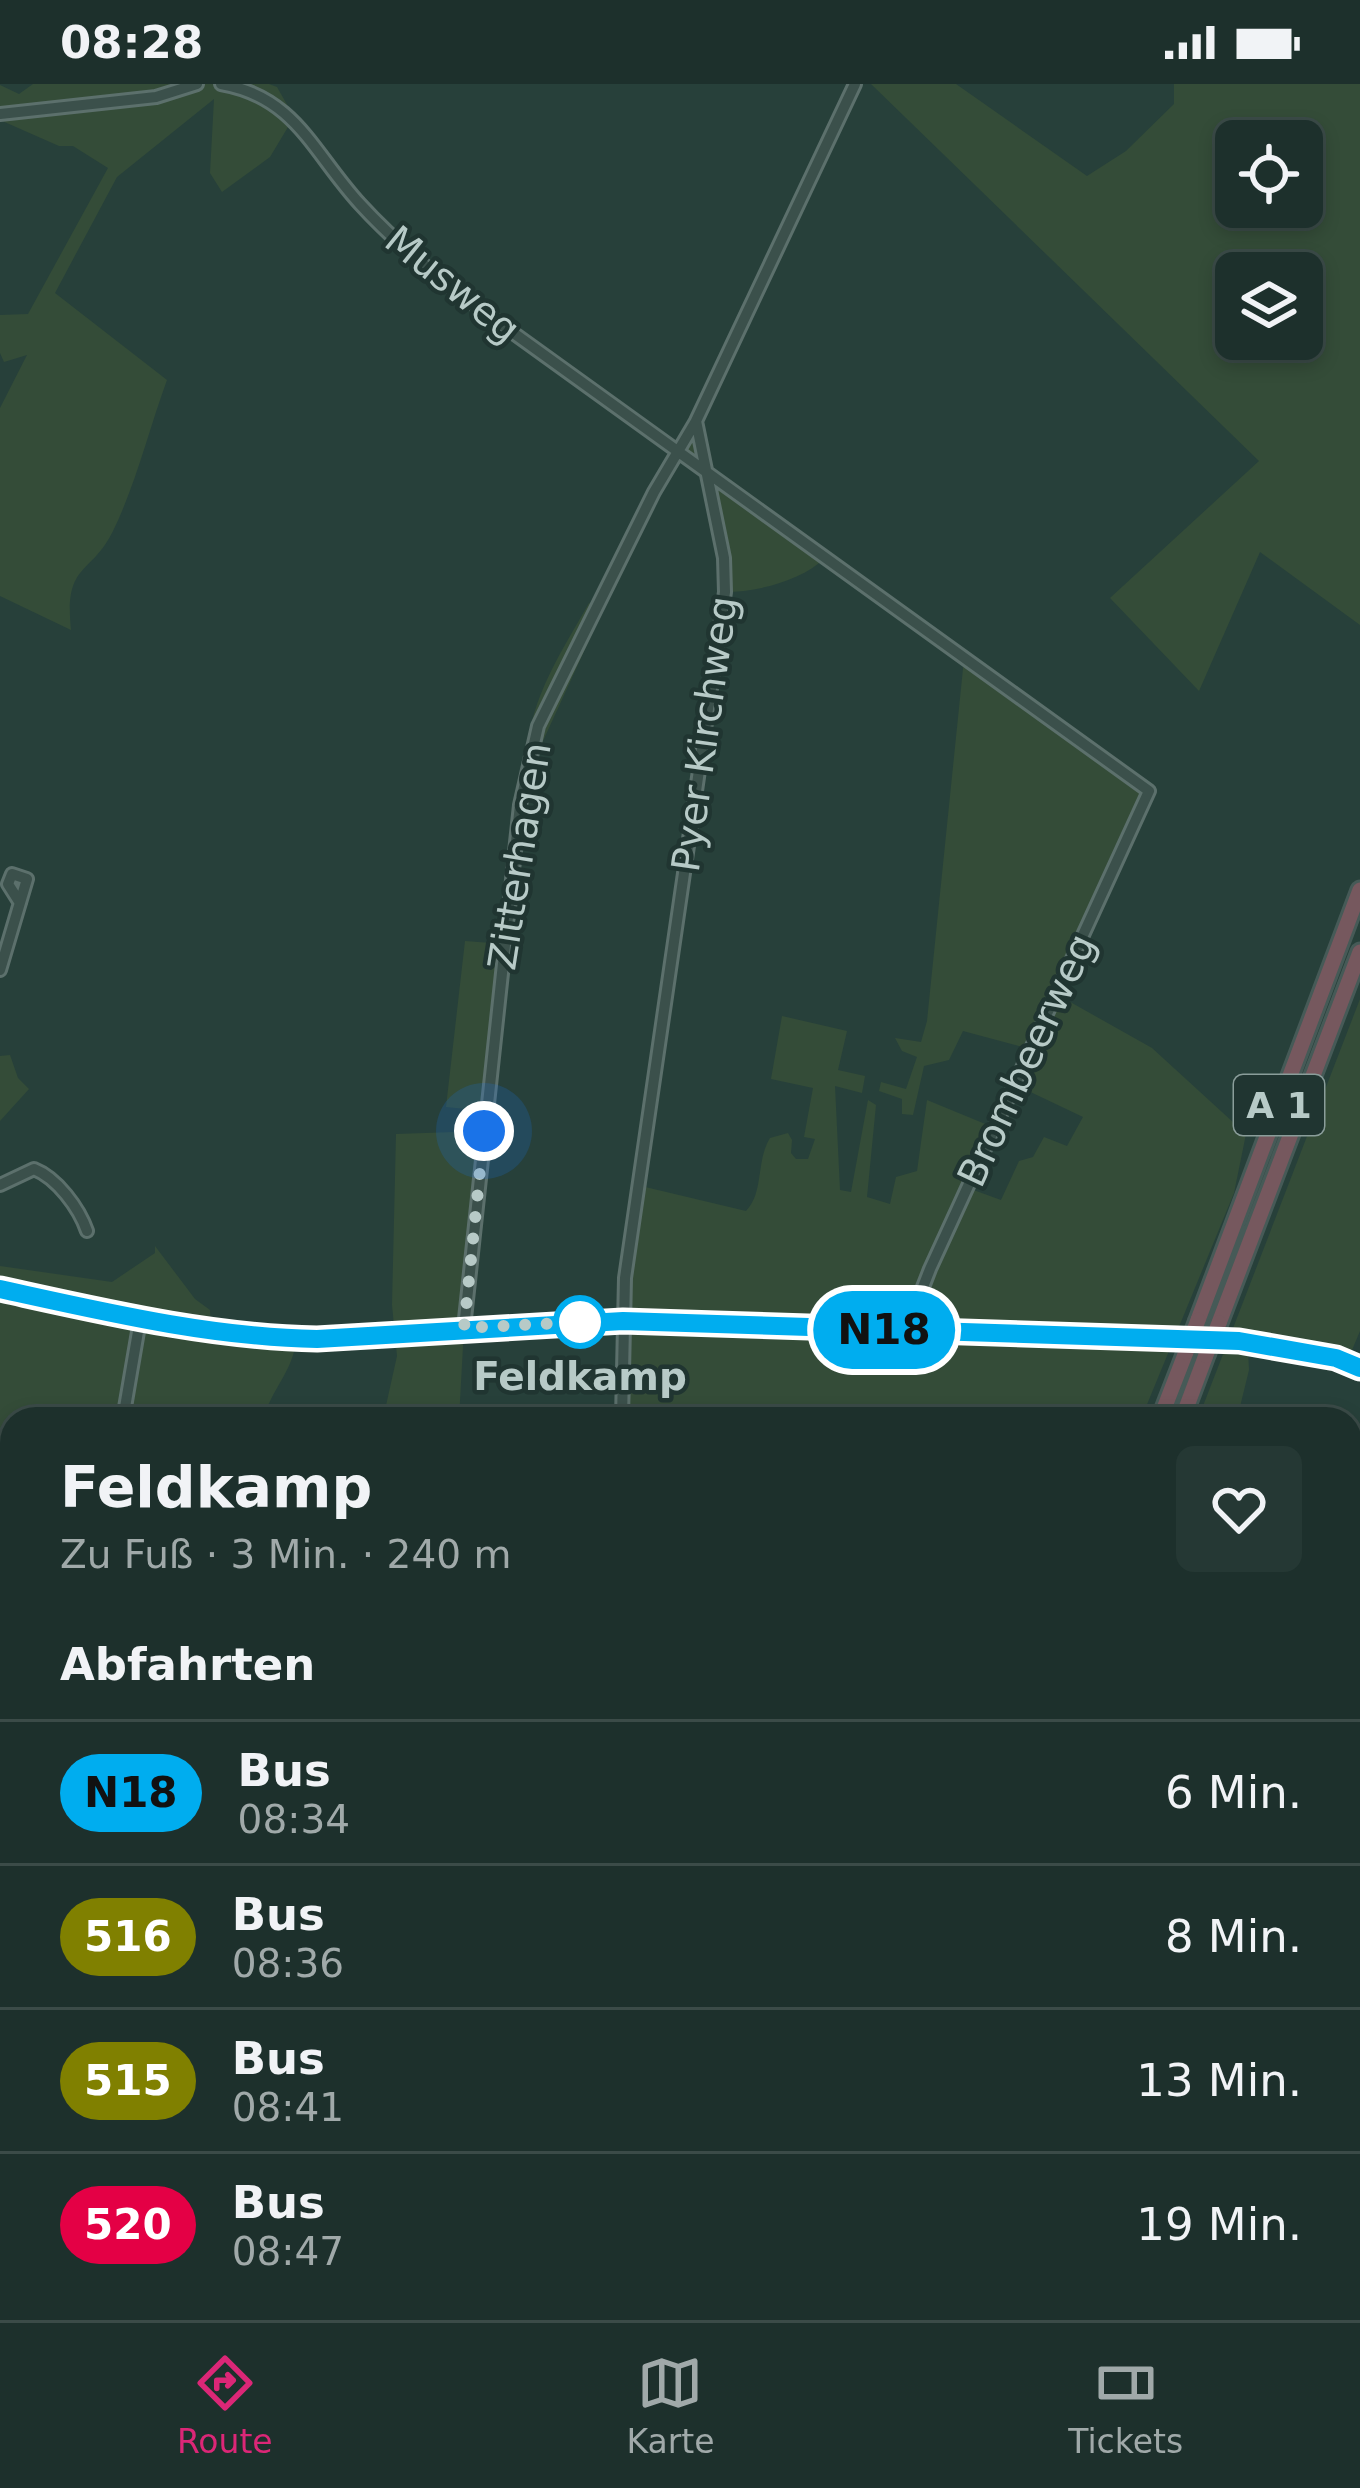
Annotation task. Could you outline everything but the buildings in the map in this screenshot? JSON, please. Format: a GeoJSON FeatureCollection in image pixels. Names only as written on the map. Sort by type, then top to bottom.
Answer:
{"type":"FeatureCollection","features":[{"type":"Feature","properties":{"kind":"highway","name":"A 1"},"geometry":{"type":"LineString","coordinates":[[1165,1407],[1360,890]]}},
{"type":"Feature","properties":{"kind":"highway","name":"A 1"},"geometry":{"type":"LineString","coordinates":[[1187,1407],[1360,952]]}},
{"type":"Feature","properties":{"kind":"street","name":"Musweg"},"geometry":{"type":"LineString","coordinates":[[221,84],[270,101],[294,117],[358,202],[409,254],[534,350],[1149,791]]}},
{"type":"Feature","properties":{"kind":"street"},"geometry":{"type":"LineString","coordinates":[[696,421],[855,84]]}},
{"type":"Feature","properties":{"kind":"street"},"geometry":{"type":"LineString","coordinates":[[0,114],[156,97],[193,86]]}},
{"type":"Feature","properties":{"kind":"street","name":"Zitterhagen"},"geometry":{"type":"LineString","coordinates":[[464,1328],[520,805],[538,726],[696,421]]}},
{"type":"Feature","properties":{"kind":"street","name":"Pyer Kirchweg"},"geometry":{"type":"LineString","coordinates":[[622,1407],[625,1278],[725,592],[724,558],[696,421]]}},
{"type":"Feature","properties":{"kind":"street","name":"Brombeerweg"},"geometry":{"type":"LineString","coordinates":[[907,1330],[930,1269],[1149,791]]}},
{"type":"Feature","properties":{"kind":"street"},"geometry":{"type":"LineString","coordinates":[[0,970],[20,903]]}},
{"type":"Feature","properties":{"kind":"street"},"geometry":{"type":"LineString","coordinates":[[0,1185],[34,1169],[44,1173],[80,1213],[87,1231]]}},
{"type":"Feature","properties":{"kind":"street"},"geometry":{"type":"LineString","coordinates":[[0,1289],[140,1320],[296,1339],[623,1321],[1152,1336],[1263,1344],[1360,1367]]}},
{"type":"Feature","properties":{"kind":"street"},"geometry":{"type":"LineString","coordinates":[[125,1407],[140,1320]]}},
{"type":"Feature","properties":{"kind":"green space"},"geometry":{"type":"Polygon","coordinates":[[[33,84],[269,84],[277,87],[294,117],[270,157],[222,192],[210,173],[214,99],[117,177],[55,293],[167,380],[113,531],[75,581],[71,630],[0,596],[0,408],[27,355],[4,362],[0,315],[28,314],[108,168],[73,146],[59,146],[0,120],[0,85],[19,94],[33,84]]]}},
{"type":"Feature","properties":{"kind":"green space"},"geometry":{"type":"Polygon","coordinates":[[[871,84],[956,84],[1087,176],[1126,151],[1174,104],[1174,84],[1360,84],[1360,625],[1260,552],[1199,691],[1110,598],[1259,461],[871,84]]]}},
{"type":"Feature","properties":{"kind":"green space"},"geometry":{"type":"Polygon","coordinates":[[[696,421],[705,472],[677,450],[696,421]]]}},
{"type":"Feature","properties":{"kind":"green space"},"geometry":{"type":"Polygon","coordinates":[[[705,472],[825,558],[778,584],[725,592],[705,472]]]}},
{"type":"Feature","properties":{"kind":"green space"},"geometry":{"type":"Polygon","coordinates":[[[589,603],[603,610],[537,754],[527,754],[541,694],[589,603]]]}},
{"type":"Feature","properties":{"kind":"green space"},"geometry":{"type":"Polygon","coordinates":[[[964,659],[1147,792],[1056,994],[1152,1048],[1246,1134],[1234,1193],[1146,1407],[622,1407],[623,1313],[641,1186],[746,1211],[770,1138],[788,1133],[791,1153],[796,1159],[808,1159],[815,1139],[804,1137],[813,1088],[771,1079],[782,1016],[847,1031],[838,1070],[865,1076],[862,1093],[835,1086],[840,1190],[851,1192],[868,1100],[876,1105],[867,1197],[890,1204],[896,1177],[917,1171],[927,1100],[995,1128],[968,1188],[1001,1200],[1019,1161],[1033,1157],[1044,1137],[1067,1146],[1083,1117],[1020,1087],[1037,1051],[963,1031],[949,1060],[924,1066],[913,1115],[902,1114],[902,1099],[879,1091],[881,1082],[906,1089],[917,1057],[902,1051],[895,1038],[921,1042],[927,1021],[964,659]]]}},
{"type":"Feature","properties":{"kind":"green space"},"geometry":{"type":"Polygon","coordinates":[[[465,941],[504,944],[460,1407],[386,1407],[397,1356],[392,1305],[396,1134],[484,1131],[486,1111],[446,1107],[465,941]]]}},
{"type":"Feature","properties":{"kind":"green space"},"geometry":{"type":"Polygon","coordinates":[[[1360,999],[1360,1331],[1347,1362],[1241,1343],[1248,1350],[1249,1370],[1240,1407],[1203,1407],[1360,999]]]}},
{"type":"Feature","properties":{"kind":"green space"},"geometry":{"type":"Polygon","coordinates":[[[10,1055],[18,1078],[29,1089],[0,1121],[0,1056],[10,1055]]]}},
{"type":"Feature","properties":{"kind":"green space"},"geometry":{"type":"Polygon","coordinates":[[[155,1246],[195,1299],[210,1310],[211,1330],[296,1339],[291,1361],[268,1407],[0,1407],[0,1266],[112,1282],[155,1253],[155,1246]]]}},
{"type":"Feature","properties":{"kind":"bus line","name":"N18"},"geometry":{"type":"LineString","coordinates":[[0,1289],[140,1320],[269,1338],[623,1321],[1239,1341],[1336,1358],[1360,1368]]}},
{"type":"Feature","properties":{"kind":"place","name":"Feldkamp"},"geometry":{"type":"Point","coordinates":[580,1322]}},
{"type":"Feature","properties":{"kind":"route"},"geometry":{"type":"LineString","coordinates":[[484,1131],[464,1328],[580,1322]]}}]}
